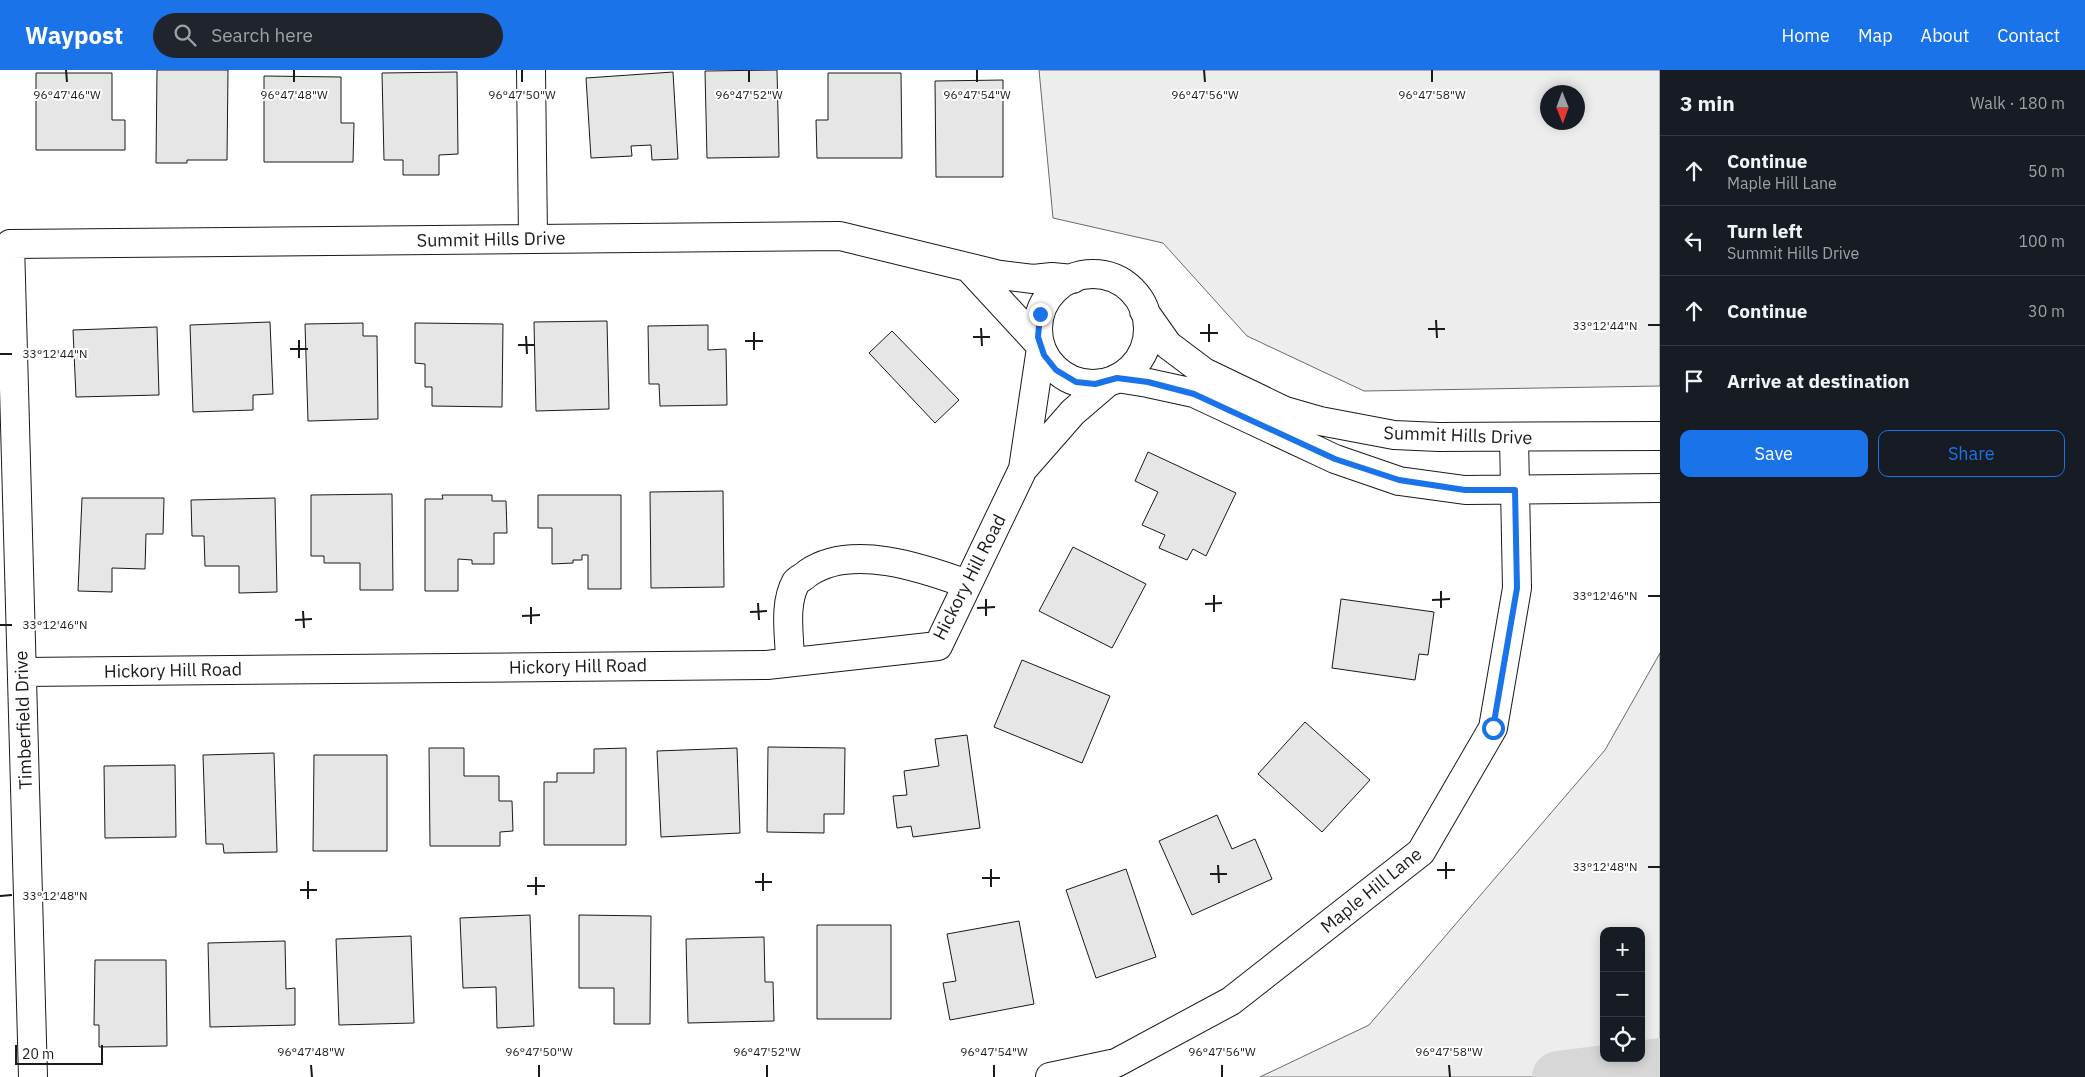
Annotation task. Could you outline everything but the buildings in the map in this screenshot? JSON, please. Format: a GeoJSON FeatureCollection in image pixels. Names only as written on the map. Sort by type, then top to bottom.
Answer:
{"type":"FeatureCollection","features":[{"type":"Feature","properties":{"kind":"street"},"geometry":{"type":"LineString","coordinates":[[532,70],[533,238]]}},
{"type":"Feature","properties":{"kind":"street","name":"Summit Hills Drive"},"geometry":{"type":"LineString","coordinates":[[10,244],[840,236],[960,264],[969,268],[1033,279],[1052,277],[1073,279]]}},
{"type":"Feature","properties":{"kind":"street","name":"Timberfield Drive"},"geometry":{"type":"LineString","coordinates":[[10,244],[9,500],[22,672],[33,1077]]}},
{"type":"Feature","properties":{"kind":"street","name":"Summit Hills Drive"},"geometry":{"type":"LineString","coordinates":[[969,268],[1041,347]]}},
{"type":"Feature","properties":{"kind":"street"},"geometry":{"type":"LineString","coordinates":[[1113,380],[1133,367],[1144,348],[1148,330],[1144,311],[1132,292],[1118,280],[1095,274],[1073,279],[1056,288],[1044,304],[1038,322],[1041,347],[1056,370],[1069,379],[1092,384],[1113,380],[1148,382],[1194,394],[1335,459],[1399,480],[1465,490],[1660,488]]}},
{"type":"Feature","properties":{"kind":"street","name":"Summit Hills Drive"},"geometry":{"type":"LineString","coordinates":[[1144,311],[1168,345],[1188,362],[1204,372],[1284,411],[1320,422],[1394,435],[1514,438],[1660,436]]}},
{"type":"Feature","properties":{"kind":"street","name":"Hickory Hill Road"},"geometry":{"type":"LineString","coordinates":[[1022,469],[1041,347]]}},
{"type":"Feature","properties":{"kind":"street","name":"Hickory Hill Road"},"geometry":{"type":"LineString","coordinates":[[22,672],[767,665],[938,646],[1022,469],[1073,412],[1113,380]]}},
{"type":"Feature","properties":{"kind":"street","name":"Maple Hill Lane"},"geometry":{"type":"LineString","coordinates":[[1050,1077],[1116,1063],[1231,1001],[1421,852],[1493,728],[1517,588],[1514,438]]}},
{"type":"Feature","properties":{"kind":"street"},"geometry":{"type":"LineString","coordinates":[[790,662],[788,607],[797,581],[820,565],[853,560],[892,562],[921,567],[967,584]]}},
{"type":"Feature","properties":{"kind":"shaded area"},"geometry":{"type":"Polygon","coordinates":[[[1039,70],[1660,70],[1660,386],[1364,391],[1247,336],[1163,243],[1053,218],[1039,70]]]}},
{"type":"Feature","properties":{"kind":"shaded area"},"geometry":{"type":"Polygon","coordinates":[[[1660,653],[1660,1077],[1260,1077],[1369,1025],[1605,750],[1660,653]]]}},
{"type":"Feature","properties":{"kind":"waterway"},"geometry":{"type":"LineString","coordinates":[[1558,1077],[1660,1064]]}},
{"type":"Feature","properties":{"kind":"route"},"geometry":{"type":"LineString","coordinates":[[1040,314],[1038,337],[1044,355],[1056,370],[1076,382],[1095,384],[1117,378],[1148,382],[1194,394],[1335,459],[1399,480],[1435,487],[1465,490],[1515,490],[1517,588],[1493,728]]}}]}
